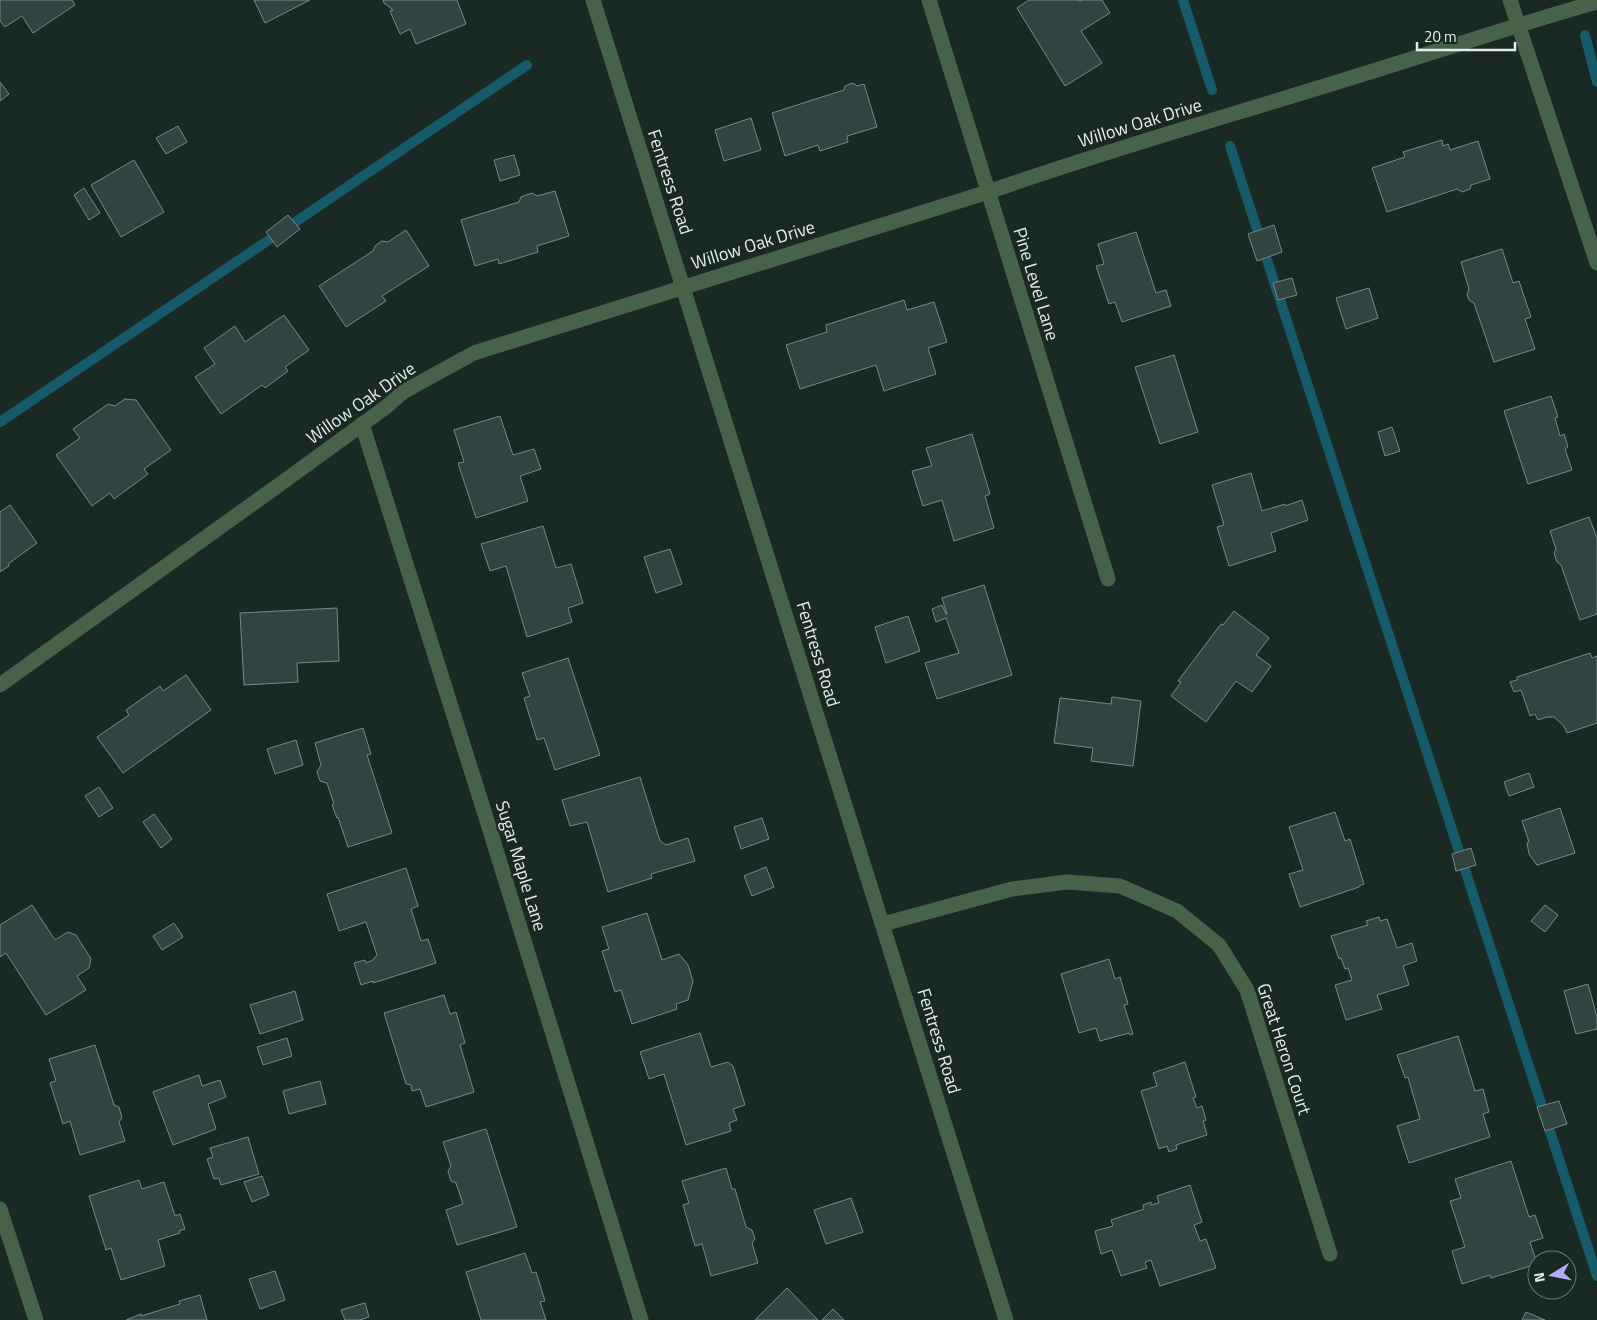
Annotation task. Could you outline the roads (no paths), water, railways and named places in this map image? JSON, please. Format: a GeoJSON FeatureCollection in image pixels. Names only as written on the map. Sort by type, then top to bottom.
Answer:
{"type":"FeatureCollection","features":[{"type":"Feature","properties":{"kind":"street","name":"Fentress Road"},"geometry":{"type":"LineString","coordinates":[[593,0],[1006,1320]]}},
{"type":"Feature","properties":{"kind":"street","name":"Pine Level Lane"},"geometry":{"type":"LineString","coordinates":[[929,0],[1108,579]]}},
{"type":"Feature","properties":{"kind":"street"},"geometry":{"type":"LineString","coordinates":[[1510,0],[1597,263]]}},
{"type":"Feature","properties":{"kind":"street","name":"Willow Oak Drive"},"geometry":{"type":"LineString","coordinates":[[0,685],[362,424],[402,392],[474,352],[988,192],[1057,168],[1412,59],[1518,24],[1597,2]]}},
{"type":"Feature","properties":{"kind":"street","name":"Sugar Maple Lane"},"geometry":{"type":"LineString","coordinates":[[362,424],[641,1320]]}},
{"type":"Feature","properties":{"kind":"street","name":"Great Heron Court"},"geometry":{"type":"LineString","coordinates":[[883,924],[1012,889],[1067,882],[1120,886],[1177,911],[1219,945],[1246,990],[1330,1254]]}},
{"type":"Feature","properties":{"kind":"street"},"geometry":{"type":"LineString","coordinates":[[0,1209],[36,1320]]}},
{"type":"Feature","properties":{"kind":"waterway"},"geometry":{"type":"LineString","coordinates":[[1183,0],[1212,90]]}},
{"type":"Feature","properties":{"kind":"waterway"},"geometry":{"type":"LineString","coordinates":[[1585,35],[1597,82]]}},
{"type":"Feature","properties":{"kind":"waterway"},"geometry":{"type":"LineString","coordinates":[[0,422],[527,65]]}},
{"type":"Feature","properties":{"kind":"waterway"},"geometry":{"type":"LineString","coordinates":[[1230,146],[1597,1276]]}}]}
